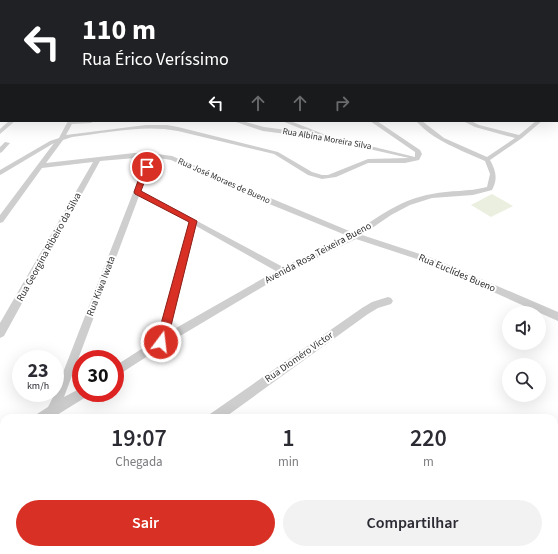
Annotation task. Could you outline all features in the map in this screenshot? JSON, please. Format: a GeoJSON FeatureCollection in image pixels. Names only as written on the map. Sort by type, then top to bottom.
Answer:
{"type":"FeatureCollection","features":[{"type":"Feature","properties":{"kind":"street"},"geometry":{"type":"LineString","coordinates":[[0,132],[11,122]]}},
{"type":"Feature","properties":{"kind":"street"},"geometry":{"type":"LineString","coordinates":[[0,220],[62,137],[71,122]]}},
{"type":"Feature","properties":{"kind":"street","name":"Rua Albina Moreira Silva"},"geometry":{"type":"LineString","coordinates":[[239,122],[263,129],[325,137],[417,158]]}},
{"type":"Feature","properties":{"kind":"street"},"geometry":{"type":"LineString","coordinates":[[0,173],[62,137],[78,133],[146,127],[167,127],[276,153],[294,162],[308,173],[323,177],[336,175],[368,161],[405,160],[417,158],[419,154],[418,151],[393,133],[374,122]]}},
{"type":"Feature","properties":{"kind":"street"},"geometry":{"type":"LineString","coordinates":[[420,122],[438,137],[486,160],[520,137],[538,122]]}},
{"type":"Feature","properties":{"kind":"street"},"geometry":{"type":"LineString","coordinates":[[468,122],[477,126],[520,137]]}},
{"type":"Feature","properties":{"kind":"street"},"geometry":{"type":"LineString","coordinates":[[0,151],[7,143]]}},
{"type":"Feature","properties":{"kind":"street"},"geometry":{"type":"LineString","coordinates":[[36,151],[50,153]]}},
{"type":"Feature","properties":{"kind":"street","name":"Rua Kiwa Iwata"},"geometry":{"type":"LineString","coordinates":[[51,414],[151,155]]}},
{"type":"Feature","properties":{"kind":"street","name":"Rua José Moraes de Bueno"},"geometry":{"type":"LineString","coordinates":[[40,166],[161,155],[183,162],[253,194],[355,236]]}},
{"type":"Feature","properties":{"kind":"street","name":"Rua Georgina Ribeiro da Silva"},"geometry":{"type":"LineString","coordinates":[[0,333],[97,160]]}},
{"type":"Feature","properties":{"kind":"street","name":"Avenida Rosa Teixeira Bueno"},"geometry":{"type":"LineString","coordinates":[[124,366],[161,342],[283,271],[355,236],[388,213],[418,199],[432,196],[474,194],[490,188],[494,182],[494,174],[486,160]]}},
{"type":"Feature","properties":{"kind":"street"},"geometry":{"type":"LineString","coordinates":[[137,192],[283,271]]}},
{"type":"Feature","properties":{"kind":"street"},"geometry":{"type":"LineString","coordinates":[[161,342],[193,221]]}},
{"type":"Feature","properties":{"kind":"street","name":"Rua Euclídes Bueno"},"geometry":{"type":"LineString","coordinates":[[355,236],[429,260],[558,317]]}},
{"type":"Feature","properties":{"kind":"street","name":"Rua Dioméro Victor"},"geometry":{"type":"LineString","coordinates":[[220,414],[365,311],[376,304],[388,301]]}},
{"type":"Feature","properties":{"kind":"street"},"geometry":{"type":"LineString","coordinates":[[52,414],[72,400]]}},
{"type":"Feature","properties":{"kind":"lane"},"geometry":{"type":"LineString","coordinates":[[288,122],[325,137]]}},
{"type":"Feature","properties":{"kind":"green space"},"geometry":{"type":"Polygon","coordinates":[[[492,194],[513,206],[491,217],[471,205],[492,194]]]}},
{"type":"Feature","properties":{"kind":"route"},"geometry":{"type":"LineString","coordinates":[[147,167],[137,192],[193,221],[161,342]]}}]}
